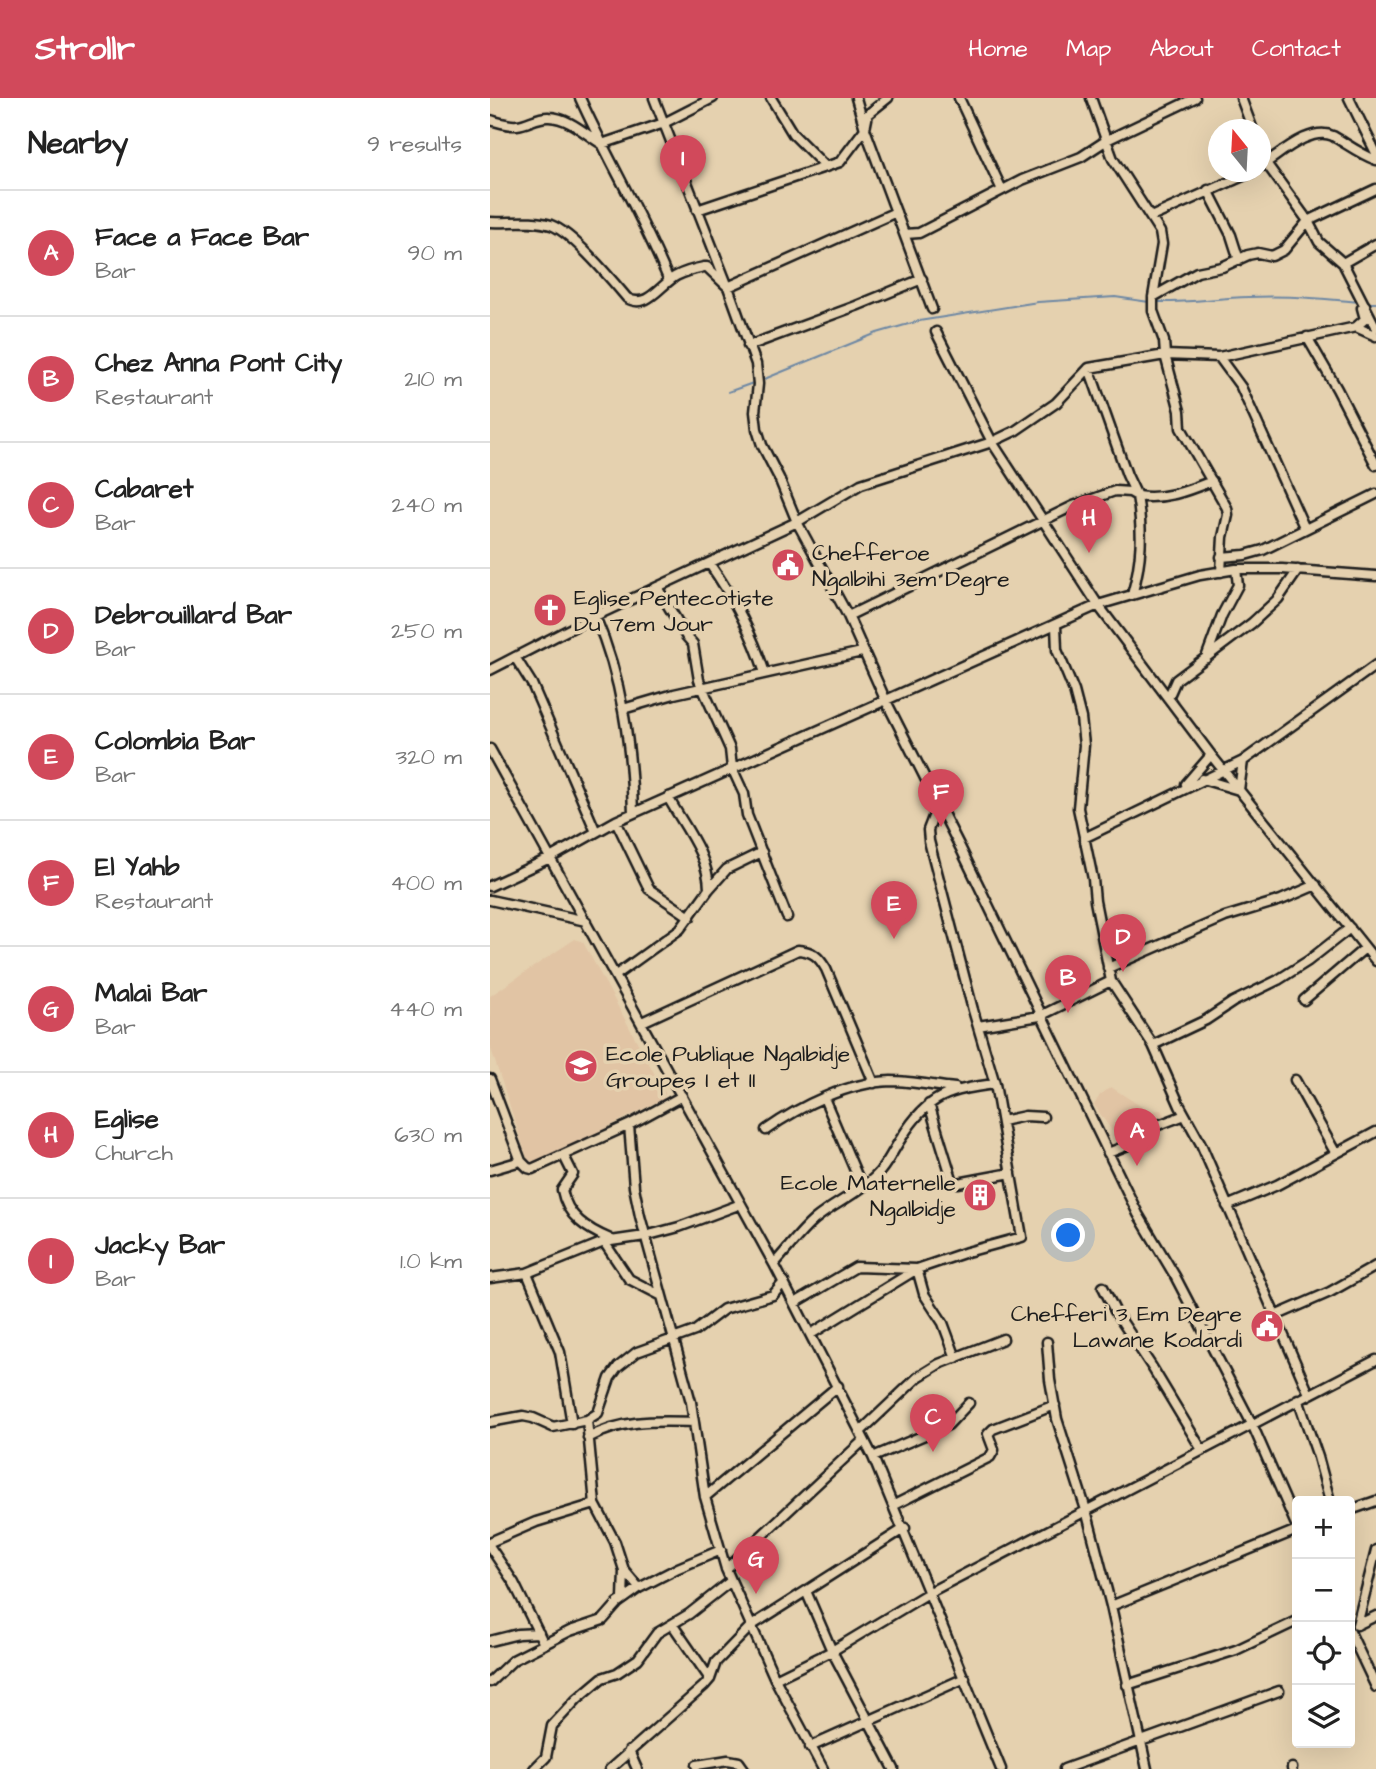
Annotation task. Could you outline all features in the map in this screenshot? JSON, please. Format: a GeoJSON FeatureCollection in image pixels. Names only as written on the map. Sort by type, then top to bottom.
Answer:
{"type":"FeatureCollection","features":[{"type":"Feature","properties":{"kind":"street"},"geometry":{"type":"LineString","coordinates":[[579,98],[606,155],[645,223],[669,281]]}},
{"type":"Feature","properties":{"kind":"street"},"geometry":{"type":"LineString","coordinates":[[654,98],[728,286],[758,375],[757,429],[762,446],[797,522],[848,616],[862,652],[1138,1214],[1175,1276],[1252,1424],[1292,1516]]}},
{"type":"Feature","properties":{"kind":"street"},"geometry":{"type":"LineString","coordinates":[[603,144],[664,123],[713,98]]}},
{"type":"Feature","properties":{"kind":"street"},"geometry":{"type":"LineString","coordinates":[[771,98],[793,134],[826,167]]}},
{"type":"Feature","properties":{"kind":"street"},"geometry":{"type":"LineString","coordinates":[[856,98],[932,309]]}},
{"type":"Feature","properties":{"kind":"street"},"geometry":{"type":"LineString","coordinates":[[697,210],[840,162],[865,129],[868,114],[888,98]]}},
{"type":"Feature","properties":{"kind":"street"},"geometry":{"type":"LineString","coordinates":[[959,98],[1002,190]]}},
{"type":"Feature","properties":{"kind":"street"},"geometry":{"type":"LineString","coordinates":[[1091,98],[1124,178],[1160,232],[1162,244],[1153,311],[1164,341],[1165,355],[1180,411],[1181,428],[1228,515],[1221,572]]}},
{"type":"Feature","properties":{"kind":"street"},"geometry":{"type":"LineString","coordinates":[[905,234],[919,233],[1002,190],[1081,157],[1107,140],[1195,98]]}},
{"type":"Feature","properties":{"kind":"street"},"geometry":{"type":"LineString","coordinates":[[1241,98],[1249,119]]}},
{"type":"Feature","properties":{"kind":"street"},"geometry":{"type":"LineString","coordinates":[[1349,98],[1376,153]]}},
{"type":"Feature","properties":{"kind":"street"},"geometry":{"type":"LineString","coordinates":[[490,120],[519,125],[540,118],[565,120],[603,144]]}},
{"type":"Feature","properties":{"kind":"street"},"geometry":{"type":"LineString","coordinates":[[1271,160],[1304,138],[1320,132],[1332,135],[1347,146],[1376,160]]}},
{"type":"Feature","properties":{"kind":"street"},"geometry":{"type":"LineString","coordinates":[[1271,175],[1308,221],[1319,242],[1343,263],[1376,328]]}},
{"type":"Feature","properties":{"kind":"street"},"geometry":{"type":"LineString","coordinates":[[1152,217],[1228,182]]}},
{"type":"Feature","properties":{"kind":"street"},"geometry":{"type":"LineString","coordinates":[[1153,297],[1196,272],[1222,267],[1255,253],[1272,256],[1284,250],[1308,221],[1376,189]]}},
{"type":"Feature","properties":{"kind":"street"},"geometry":{"type":"LineString","coordinates":[[1208,190],[1231,235],[1240,260]]}},
{"type":"Feature","properties":{"kind":"street"},"geometry":{"type":"LineString","coordinates":[[728,286],[896,212]]}},
{"type":"Feature","properties":{"kind":"street"},"geometry":{"type":"LineString","coordinates":[[490,222],[551,225],[592,259],[626,298],[632,301],[648,299],[683,273],[707,267],[728,286]]}},
{"type":"Feature","properties":{"kind":"street"},"geometry":{"type":"LineString","coordinates":[[1343,263],[1376,244]]}},
{"type":"Feature","properties":{"kind":"street"},"geometry":{"type":"LineString","coordinates":[[748,346],[922,279]]}},
{"type":"Feature","properties":{"kind":"street"},"geometry":{"type":"LineString","coordinates":[[490,670],[595,616],[797,522],[861,484],[992,442],[1015,431],[1056,403],[1089,368],[1165,355],[1219,357],[1356,327],[1365,319],[1362,309],[1365,305]]}},
{"type":"Feature","properties":{"kind":"street"},"geometry":{"type":"LineString","coordinates":[[1356,327],[1376,336]]}},
{"type":"Feature","properties":{"kind":"street"},"geometry":{"type":"LineString","coordinates":[[936,332],[992,442],[1098,604],[1238,790],[1376,961]]}},
{"type":"Feature","properties":{"kind":"street"},"geometry":{"type":"LineString","coordinates":[[1307,337],[1376,465]]}},
{"type":"Feature","properties":{"kind":"street"},"geometry":{"type":"LineString","coordinates":[[1219,357],[1241,387],[1305,529]]}},
{"type":"Feature","properties":{"kind":"street"},"geometry":{"type":"LineString","coordinates":[[1089,368],[1137,496],[1141,520],[1141,557],[1132,595]]}},
{"type":"Feature","properties":{"kind":"street"},"geometry":{"type":"LineString","coordinates":[[848,616],[1073,506],[1115,492],[1130,492],[1137,496],[1157,499],[1212,481]]}},
{"type":"Feature","properties":{"kind":"street"},"geometry":{"type":"LineString","coordinates":[[1221,556],[1245,555],[1263,550],[1376,494]]}},
{"type":"Feature","properties":{"kind":"street"},"geometry":{"type":"LineString","coordinates":[[709,563],[724,584],[755,641],[765,673]]}},
{"type":"Feature","properties":{"kind":"street"},"geometry":{"type":"LineString","coordinates":[[1206,658],[1222,615],[1238,585],[1237,569]]}},
{"type":"Feature","properties":{"kind":"street"},"geometry":{"type":"LineString","coordinates":[[490,886],[550,858],[633,813],[1098,604],[1200,575],[1237,569],[1376,576]]}},
{"type":"Feature","properties":{"kind":"street"},"geometry":{"type":"LineString","coordinates":[[1168,698],[1176,680],[1252,623],[1278,599],[1298,570]]}},
{"type":"Feature","properties":{"kind":"street"},"geometry":{"type":"LineString","coordinates":[[657,587],[693,644],[701,688],[730,749],[732,768],[744,794],[747,815],[787,917]]}},
{"type":"Feature","properties":{"kind":"street"},"geometry":{"type":"LineString","coordinates":[[595,616],[608,647],[623,709],[631,759],[633,813]]}},
{"type":"Feature","properties":{"kind":"street"},"geometry":{"type":"LineString","coordinates":[[1056,625],[1057,650],[1074,691],[1083,730],[1078,808],[1111,981],[1153,1045],[1201,1144],[1309,1394]]}},
{"type":"Feature","properties":{"kind":"street"},"geometry":{"type":"LineString","coordinates":[[623,709],[701,688],[862,652]]}},
{"type":"Feature","properties":{"kind":"street"},"geometry":{"type":"LineString","coordinates":[[515,657],[532,684],[596,832]]}},
{"type":"Feature","properties":{"kind":"street"},"geometry":{"type":"LineString","coordinates":[[1084,838],[1243,761],[1376,665]]}},
{"type":"Feature","properties":{"kind":"street"},"geometry":{"type":"LineString","coordinates":[[490,749],[784,1282],[838,1387],[905,1528],[1001,1769]]}},
{"type":"Feature","properties":{"kind":"street"},"geometry":{"type":"LineString","coordinates":[[1182,789],[1211,755]]}},
{"type":"Feature","properties":{"kind":"street"},"geometry":{"type":"LineString","coordinates":[[1238,790],[1243,761]]}},
{"type":"Feature","properties":{"kind":"street"},"geometry":{"type":"LineString","coordinates":[[1202,779],[1238,790]]}},
{"type":"Feature","properties":{"kind":"street"},"geometry":{"type":"LineString","coordinates":[[668,797],[709,874],[718,881]]}},
{"type":"Feature","properties":{"kind":"street"},"geometry":{"type":"LineString","coordinates":[[811,1334],[917,1269],[1021,1237],[995,1084],[929,841],[928,830],[938,804]]}},
{"type":"Feature","properties":{"kind":"street"},"geometry":{"type":"LineString","coordinates":[[616,821],[646,884],[690,917]]}},
{"type":"Feature","properties":{"kind":"street"},"geometry":{"type":"LineString","coordinates":[[616,975],[666,941],[690,917],[727,869],[762,852]]}},
{"type":"Feature","properties":{"kind":"street"},"geometry":{"type":"LineString","coordinates":[[709,874],[709,889]]}},
{"type":"Feature","properties":{"kind":"street"},"geometry":{"type":"LineString","coordinates":[[1304,889],[1309,875]]}},
{"type":"Feature","properties":{"kind":"street"},"geometry":{"type":"LineString","coordinates":[[1108,968],[1225,917],[1281,900],[1316,885]]}},
{"type":"Feature","properties":{"kind":"street"},"geometry":{"type":"LineString","coordinates":[[490,900],[586,921]]}},
{"type":"Feature","properties":{"kind":"street"},"geometry":{"type":"LineString","coordinates":[[1153,1045],[1206,1020],[1233,1002],[1278,980],[1308,961],[1350,928]]}},
{"type":"Feature","properties":{"kind":"street"},"geometry":{"type":"LineString","coordinates":[[1304,1000],[1365,947]]}},
{"type":"Feature","properties":{"kind":"street"},"geometry":{"type":"LineString","coordinates":[[642,1022],[798,950],[810,951],[820,958],[826,970],[874,1083]]}},
{"type":"Feature","properties":{"kind":"street"},"geometry":{"type":"LineString","coordinates":[[978,1026],[1040,1016],[1111,981]]}},
{"type":"Feature","properties":{"kind":"street"},"geometry":{"type":"LineString","coordinates":[[1296,1080],[1335,1153]]}},
{"type":"Feature","properties":{"kind":"street"},"geometry":{"type":"LineString","coordinates":[[766,1130],[796,1110],[824,1098],[874,1083],[897,1081],[959,1088],[995,1084]]}},
{"type":"Feature","properties":{"kind":"street"},"geometry":{"type":"LineString","coordinates":[[490,1082],[521,1161],[533,1169],[629,1125],[682,1096]]}},
{"type":"Feature","properties":{"kind":"street"},"geometry":{"type":"LineString","coordinates":[[774,1264],[812,1222],[862,1187],[885,1167],[903,1135],[929,1104],[959,1088]]}},
{"type":"Feature","properties":{"kind":"street"},"geometry":{"type":"LineString","coordinates":[[824,1098],[862,1187]]}},
{"type":"Feature","properties":{"kind":"street"},"geometry":{"type":"LineString","coordinates":[[929,1104],[953,1182],[1011,1173]]}},
{"type":"Feature","properties":{"kind":"street"},"geometry":{"type":"LineString","coordinates":[[490,1110],[501,1108]]}},
{"type":"Feature","properties":{"kind":"street"},"geometry":{"type":"LineString","coordinates":[[1108,1153],[1151,1136],[1156,1126],[1185,1115]]}},
{"type":"Feature","properties":{"kind":"street"},"geometry":{"type":"LineString","coordinates":[[1002,1121],[1025,1116],[1043,1117]]}},
{"type":"Feature","properties":{"kind":"street"},"geometry":{"type":"LineString","coordinates":[[629,1125],[636,1198],[691,1402],[705,1497],[720,1550],[775,1679],[823,1769]]}},
{"type":"Feature","properties":{"kind":"street"},"geometry":{"type":"LineString","coordinates":[[1227,1206],[1278,1185],[1376,1132]]}},
{"type":"Feature","properties":{"kind":"street"},"geometry":{"type":"LineString","coordinates":[[564,1156],[573,1174],[562,1190],[569,1208],[587,1229],[607,1240],[629,1279],[660,1295]]}},
{"type":"Feature","properties":{"kind":"street"},"geometry":{"type":"LineString","coordinates":[[490,1170],[521,1161]]}},
{"type":"Feature","properties":{"kind":"street"},"geometry":{"type":"LineString","coordinates":[[490,1278],[527,1273],[607,1240],[645,1236],[704,1219],[741,1204]]}},
{"type":"Feature","properties":{"kind":"street"},"geometry":{"type":"LineString","coordinates":[[1275,1316],[1330,1292],[1376,1266]]}},
{"type":"Feature","properties":{"kind":"street"},"geometry":{"type":"LineString","coordinates":[[795,1303],[856,1267],[917,1269]]}},
{"type":"Feature","properties":{"kind":"street"},"geometry":{"type":"LineString","coordinates":[[917,1269],[924,1294],[943,1323],[956,1358]]}},
{"type":"Feature","properties":{"kind":"street"},"geometry":{"type":"LineString","coordinates":[[527,1273],[560,1352],[572,1424]]}},
{"type":"Feature","properties":{"kind":"street"},"geometry":{"type":"LineString","coordinates":[[490,1422],[523,1416],[552,1427],[587,1420],[598,1413],[610,1378],[618,1367],[636,1352],[695,1331],[724,1309],[773,1296],[784,1282]]}},
{"type":"Feature","properties":{"kind":"street"},"geometry":{"type":"LineString","coordinates":[[1103,1287],[1115,1311],[1202,1450]]}},
{"type":"Feature","properties":{"kind":"street"},"geometry":{"type":"LineString","coordinates":[[726,1569],[862,1436],[918,1377],[939,1364],[1003,1339]]}},
{"type":"Feature","properties":{"kind":"street"},"geometry":{"type":"LineString","coordinates":[[1047,1342],[1055,1405],[1111,1606],[1147,1769]]}},
{"type":"Feature","properties":{"kind":"street"},"geometry":{"type":"LineString","coordinates":[[775,1679],[832,1651],[930,1592],[1376,1360]]}},
{"type":"Feature","properties":{"kind":"street"},"geometry":{"type":"LineString","coordinates":[[705,1497],[838,1387]]}},
{"type":"Feature","properties":{"kind":"street"},"geometry":{"type":"LineString","coordinates":[[1298,1399],[1330,1496]]}},
{"type":"Feature","properties":{"kind":"street"},"geometry":{"type":"LineString","coordinates":[[873,1457],[948,1425],[968,1403]]}},
{"type":"Feature","properties":{"kind":"street"},"geometry":{"type":"LineString","coordinates":[[894,1505],[990,1457],[994,1450],[988,1432],[1055,1405]]}},
{"type":"Feature","properties":{"kind":"street"},"geometry":{"type":"LineString","coordinates":[[587,1420],[595,1504],[615,1542],[624,1570],[623,1599]]}},
{"type":"Feature","properties":{"kind":"street"},"geometry":{"type":"LineString","coordinates":[[588,1438],[608,1428],[646,1420],[694,1422]]}},
{"type":"Feature","properties":{"kind":"street"},"geometry":{"type":"LineString","coordinates":[[1355,1508],[1376,1501]]}},
{"type":"Feature","properties":{"kind":"street"},"geometry":{"type":"LineString","coordinates":[[490,1542],[536,1522],[595,1504]]}},
{"type":"Feature","properties":{"kind":"street"},"geometry":{"type":"LineString","coordinates":[[610,1769],[710,1679],[716,1662],[751,1626],[905,1528]]}},
{"type":"Feature","properties":{"kind":"street"},"geometry":{"type":"LineString","coordinates":[[1111,1606],[1292,1530]]}},
{"type":"Feature","properties":{"kind":"street"},"geometry":{"type":"LineString","coordinates":[[490,1547],[513,1583],[544,1644]]}},
{"type":"Feature","properties":{"kind":"street"},"geometry":{"type":"LineString","coordinates":[[490,1682],[513,1660],[570,1631],[603,1620],[623,1599],[639,1588],[720,1550]]}},
{"type":"Feature","properties":{"kind":"street"},"geometry":{"type":"LineString","coordinates":[[1354,1622],[1376,1550]]}},
{"type":"Feature","properties":{"kind":"street"},"geometry":{"type":"LineString","coordinates":[[624,1570],[639,1588]]}},
{"type":"Feature","properties":{"kind":"street"},"geometry":{"type":"LineString","coordinates":[[534,1769],[546,1757],[550,1732],[556,1719],[602,1678],[617,1673],[638,1658],[657,1633],[689,1614],[731,1581]]}},
{"type":"Feature","properties":{"kind":"street"},"geometry":{"type":"LineString","coordinates":[[806,1591],[832,1651],[894,1769]]}},
{"type":"Feature","properties":{"kind":"street"},"geometry":{"type":"LineString","coordinates":[[1355,1627],[1376,1616]]}},
{"type":"Feature","properties":{"kind":"street"},"geometry":{"type":"LineString","coordinates":[[1127,1685],[1236,1650],[1295,1622]]}},
{"type":"Feature","properties":{"kind":"street"},"geometry":{"type":"LineString","coordinates":[[672,1624],[710,1679]]}},
{"type":"Feature","properties":{"kind":"street"},"geometry":{"type":"LineString","coordinates":[[490,1641],[518,1634],[539,1633]]}},
{"type":"Feature","properties":{"kind":"street"},"geometry":{"type":"LineString","coordinates":[[1355,1635],[1373,1673],[1376,1687]]}},
{"type":"Feature","properties":{"kind":"street"},"geometry":{"type":"LineString","coordinates":[[810,1747],[965,1678]]}},
{"type":"Feature","properties":{"kind":"street"},"geometry":{"type":"LineString","coordinates":[[1064,1769],[1279,1691]]}},
{"type":"Feature","properties":{"kind":"street"},"geometry":{"type":"LineString","coordinates":[[629,1751],[637,1769]]}},
{"type":"Feature","properties":{"kind":"street"},"geometry":{"type":"LineString","coordinates":[[697,1765],[728,1760],[738,1762],[744,1769]]}},
{"type":"Feature","properties":{"kind":"shaded area"},"geometry":{"type":"Polygon","coordinates":[[[575,939],[583,942],[665,1093],[663,1099],[535,1164],[527,1158],[490,1046],[490,996],[575,939]]]}},
{"type":"Feature","properties":{"kind":"shaded area"},"geometry":{"type":"Polygon","coordinates":[[[1111,1087],[1148,1111],[1161,1110],[1166,1119],[1149,1132],[1127,1141],[1119,1133],[1112,1131],[1094,1105],[1100,1095],[1111,1087]]]}},
{"type":"Feature","properties":{"kind":"waterway"},"geometry":{"type":"LineString","coordinates":[[1155,302],[1276,296],[1359,302]]}},
{"type":"Feature","properties":{"kind":"waterway"},"geometry":{"type":"LineString","coordinates":[[762,380],[877,333],[919,321],[1038,302],[1115,297],[1149,302]]}},
{"type":"Feature","properties":{"kind":"waterway"},"geometry":{"type":"LineString","coordinates":[[1368,303],[1376,303]]}},
{"type":"Feature","properties":{"kind":"waterway"},"geometry":{"type":"LineString","coordinates":[[728,392],[753,383]]}},
{"type":"Feature","properties":{"kind":"place","name":"Jacky Bar"},"geometry":{"type":"Point","coordinates":[683,193]}},
{"type":"Feature","properties":{"kind":"place","name":"Eglise"},"geometry":{"type":"Point","coordinates":[1089,553]}},
{"type":"Feature","properties":{"kind":"place","name":"Chefferoe Ngalbihi 3em Degre"},"geometry":{"type":"Point","coordinates":[788,565]}},
{"type":"Feature","properties":{"kind":"place","name":"Eglise Pentecotiste Du 7em Jour"},"geometry":{"type":"Point","coordinates":[550,610]}},
{"type":"Feature","properties":{"kind":"place","name":"El Yahb"},"geometry":{"type":"Point","coordinates":[941,827]}},
{"type":"Feature","properties":{"kind":"place","name":"Colombia Bar"},"geometry":{"type":"Point","coordinates":[894,939]}},
{"type":"Feature","properties":{"kind":"place","name":"Debrouillard Bar"},"geometry":{"type":"Point","coordinates":[1123,972]}},
{"type":"Feature","properties":{"kind":"place","name":"Chez Anna Pont City"},"geometry":{"type":"Point","coordinates":[1068,1013]}},
{"type":"Feature","properties":{"kind":"place","name":"Ecole Publique Ngalbidje Groupes I et II"},"geometry":{"type":"Point","coordinates":[581,1066]}},
{"type":"Feature","properties":{"kind":"place","name":"Face a Face Bar"},"geometry":{"type":"Point","coordinates":[1137,1166]}},
{"type":"Feature","properties":{"kind":"place","name":"Ecole Maternelle Ngalbidje"},"geometry":{"type":"Point","coordinates":[980,1195]}},
{"type":"Feature","properties":{"kind":"place","name":"Chefferi 3 Em Degre Lawane Kodardi"},"geometry":{"type":"Point","coordinates":[1267,1326]}},
{"type":"Feature","properties":{"kind":"place","name":"Cabaret"},"geometry":{"type":"Point","coordinates":[933,1452]}},
{"type":"Feature","properties":{"kind":"place","name":"Malai Bar"},"geometry":{"type":"Point","coordinates":[756,1594]}}]}
